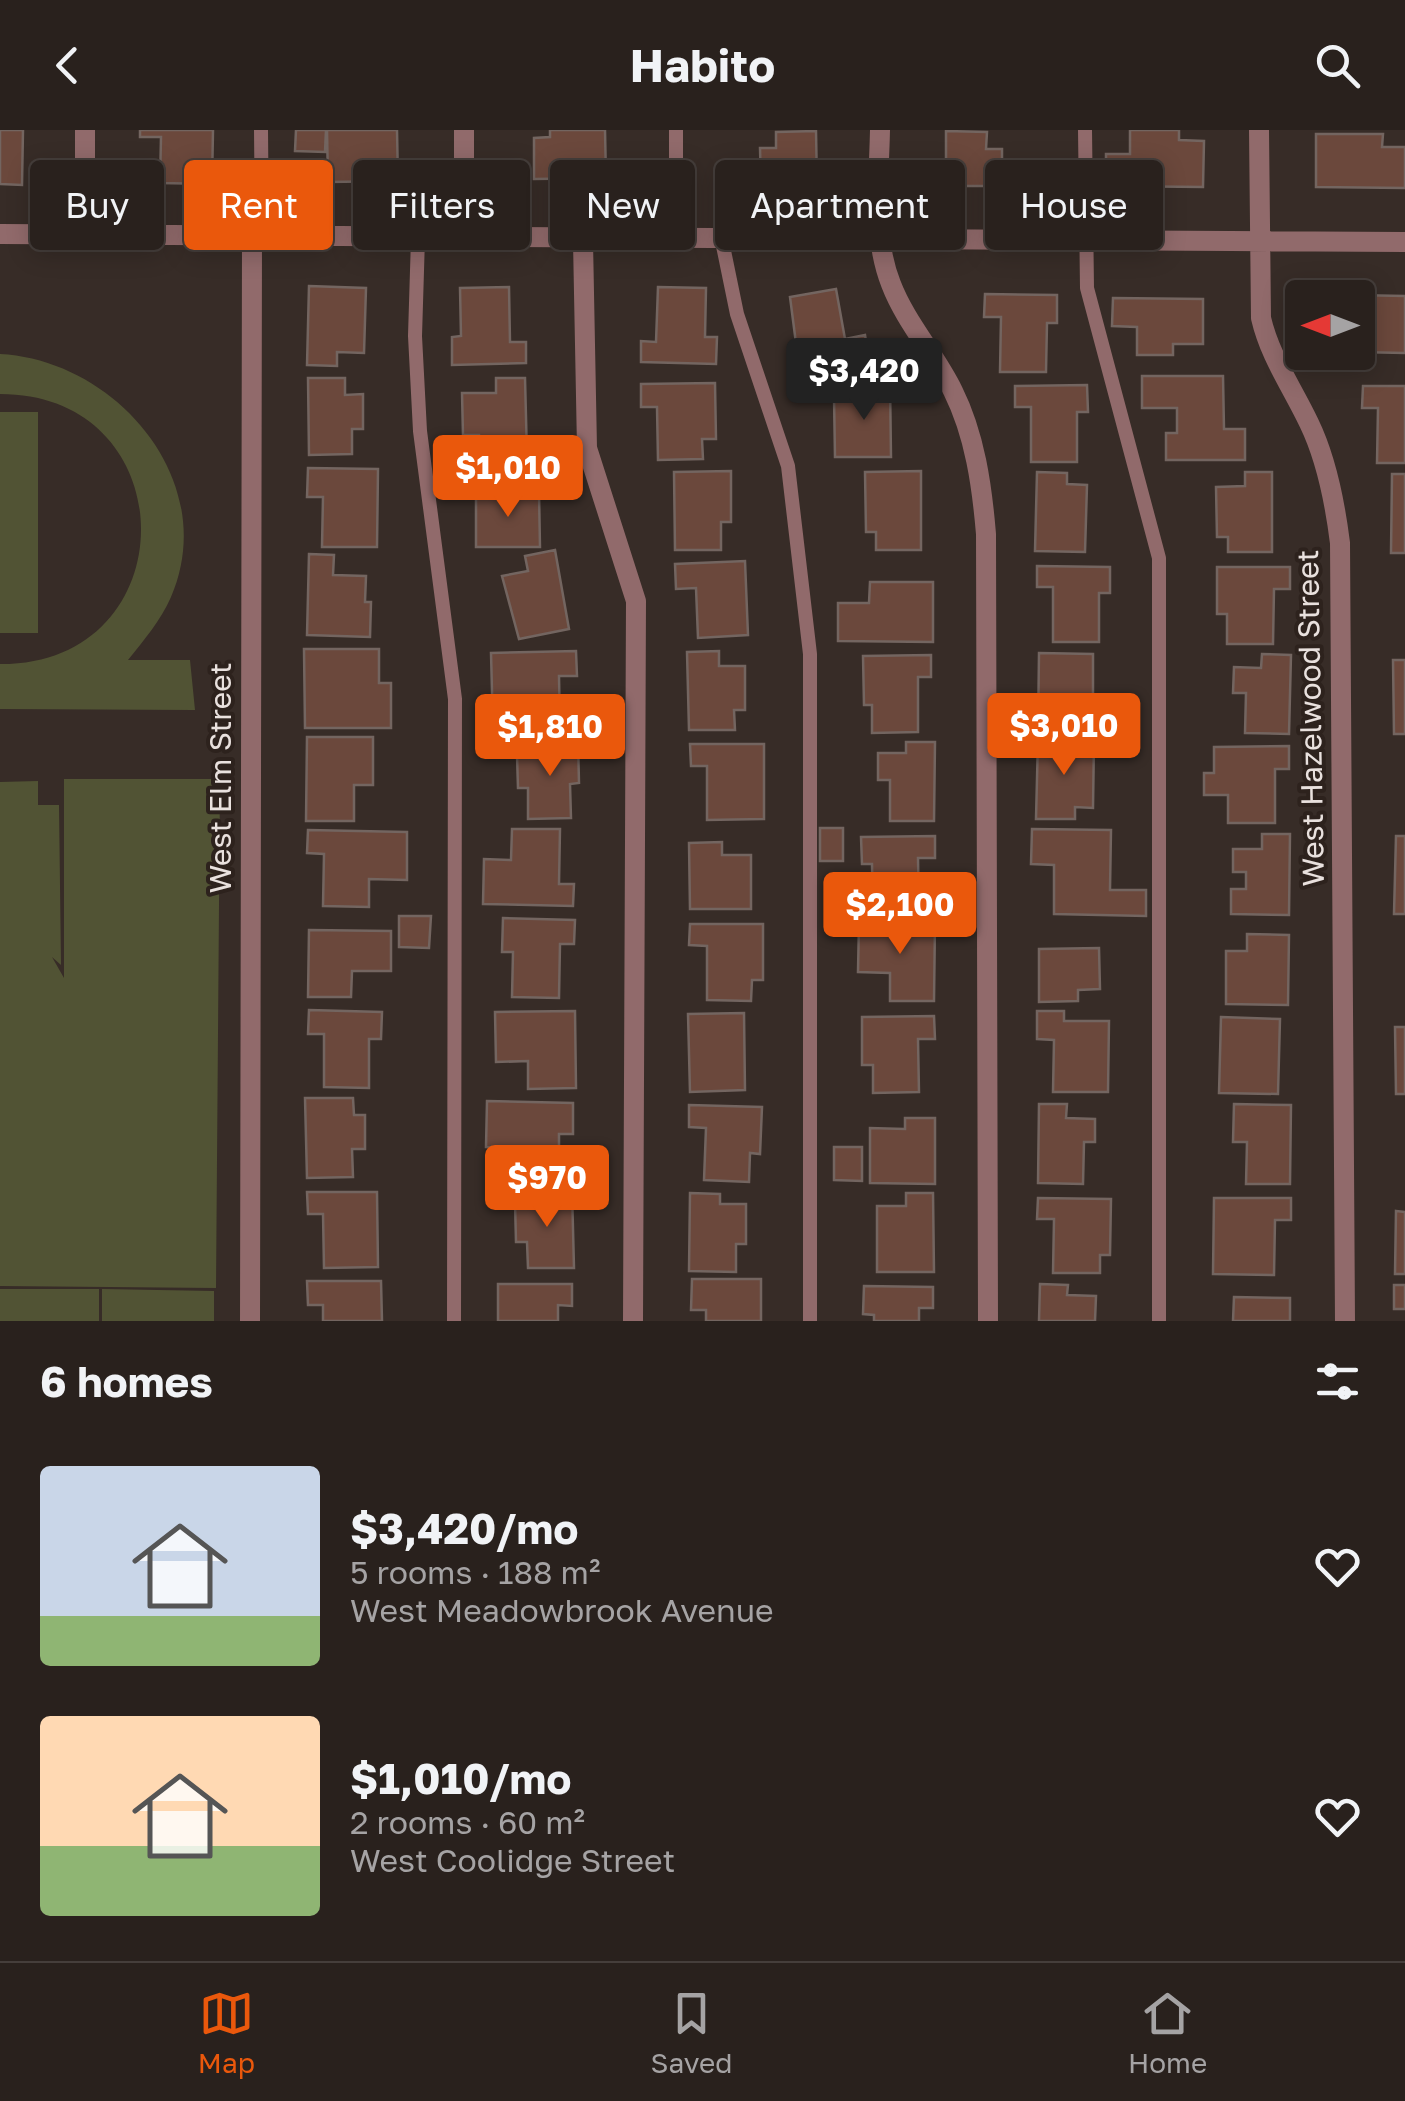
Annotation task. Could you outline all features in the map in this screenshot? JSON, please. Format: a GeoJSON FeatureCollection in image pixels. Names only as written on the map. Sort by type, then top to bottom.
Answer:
{"type":"FeatureCollection","features":[{"type":"Feature","properties":{"kind":"street"},"geometry":{"type":"LineString","coordinates":[[85,130],[85,160]]}},
{"type":"Feature","properties":{"kind":"street"},"geometry":{"type":"LineString","coordinates":[[464,130],[464,160]]}},
{"type":"Feature","properties":{"kind":"street"},"geometry":{"type":"LineString","coordinates":[[880,130],[880,160]]}},
{"type":"Feature","properties":{"kind":"street","name":"West Hazelwood Street"},"geometry":{"type":"LineString","coordinates":[[1259,130],[1261,318],[1268,346],[1311,426],[1334,500],[1340,544],[1345,1321]]}},
{"type":"Feature","properties":{"kind":"street"},"geometry":{"type":"LineString","coordinates":[[0,234],[30,235]]}},
{"type":"Feature","properties":{"kind":"street"},"geometry":{"type":"LineString","coordinates":[[1163,241],[1405,242]]}},
{"type":"Feature","properties":{"kind":"street","name":"West Elm Street"},"geometry":{"type":"LineString","coordinates":[[250,1321],[257,250]]}},
{"type":"Feature","properties":{"kind":"street"},"geometry":{"type":"LineString","coordinates":[[583,250],[586,448],[636,601],[633,1321]]}},
{"type":"Feature","properties":{"kind":"street"},"geometry":{"type":"LineString","coordinates":[[882,250],[891,284],[953,392],[982,492],[987,566],[988,1321]]}},
{"type":"Feature","properties":{"kind":"lane"},"geometry":{"type":"LineString","coordinates":[[260,160],[261,130]]}},
{"type":"Feature","properties":{"kind":"lane"},"geometry":{"type":"LineString","coordinates":[[676,130],[676,160]]}},
{"type":"Feature","properties":{"kind":"lane"},"geometry":{"type":"LineString","coordinates":[[1085,130],[1085,160]]}},
{"type":"Feature","properties":{"kind":"lane"},"geometry":{"type":"LineString","coordinates":[[418,250],[420,432],[455,698],[454,1321]]}},
{"type":"Feature","properties":{"kind":"lane"},"geometry":{"type":"LineString","coordinates":[[724,250],[737,314],[788,466],[810,654],[810,1321]]}},
{"type":"Feature","properties":{"kind":"lane"},"geometry":{"type":"LineString","coordinates":[[1085,250],[1087,288],[1159,558],[1159,1321]]}},
{"type":"Feature","properties":{"kind":"green space"},"geometry":{"type":"Polygon","coordinates":[[[0,354],[43,361],[83,378],[118,403],[148,434],[169,471],[182,511],[183,554],[167,605],[128,660],[190,660],[195,710],[0,709],[0,664],[62,653],[106,622],[132,579],[141,529],[132,480],[106,436],[62,406],[0,394],[0,354]]]}},
{"type":"Feature","properties":{"kind":"green space"},"geometry":{"type":"Polygon","coordinates":[[[0,412],[38,412],[38,633],[0,633],[0,412]]]}},
{"type":"Feature","properties":{"kind":"green space"},"geometry":{"type":"Polygon","coordinates":[[[64,779],[220,779],[216,1288],[0,1286],[0,782],[38,781],[38,805],[59,805],[61,965],[52,957],[64,978],[64,779]]]}},
{"type":"Feature","properties":{"kind":"green space"},"geometry":{"type":"Polygon","coordinates":[[[0,1289],[99,1289],[99,1321],[0,1321],[0,1289]]]}},
{"type":"Feature","properties":{"kind":"green space"},"geometry":{"type":"Polygon","coordinates":[[[102,1289],[214,1291],[214,1321],[102,1321],[102,1289]]]}},
{"type":"Feature","properties":{"kind":"building"},"geometry":{"type":"Polygon","coordinates":[[[0,130],[23,130],[22,185],[0,184],[0,130]]]}},
{"type":"Feature","properties":{"kind":"building"},"geometry":{"type":"Polygon","coordinates":[[[140,130],[213,130],[212,160],[184,160],[184,183],[164,183],[161,137],[140,137],[140,130]]]}},
{"type":"Feature","properties":{"kind":"building"},"geometry":{"type":"Polygon","coordinates":[[[296,130],[326,130],[325,152],[295,151],[296,130]]]}},
{"type":"Feature","properties":{"kind":"building"},"geometry":{"type":"Polygon","coordinates":[[[327,130],[397,130],[398,160],[353,160],[353,182],[333,182],[333,160],[328,160],[327,130]]]}},
{"type":"Feature","properties":{"kind":"building"},"geometry":{"type":"Polygon","coordinates":[[[550,130],[605,130],[606,160],[550,160],[550,179],[534,179],[534,138],[550,137],[550,130]]]}},
{"type":"Feature","properties":{"kind":"building"},"geometry":{"type":"Polygon","coordinates":[[[1130,130],[1179,130],[1179,140],[1204,141],[1203,187],[1163,187],[1163,160],[1106,160],[1106,154],[1130,154],[1130,130]]]}},
{"type":"Feature","properties":{"kind":"building"},"geometry":{"type":"Polygon","coordinates":[[[816,131],[817,160],[760,160],[760,148],[776,148],[776,132],[816,131]]]}},
{"type":"Feature","properties":{"kind":"building"},"geometry":{"type":"Polygon","coordinates":[[[946,131],[987,132],[986,149],[1002,149],[1002,160],[985,160],[985,186],[965,186],[965,160],[946,160],[946,131]]]}},
{"type":"Feature","properties":{"kind":"building"},"geometry":{"type":"Polygon","coordinates":[[[1316,134],[1383,134],[1382,147],[1405,147],[1405,188],[1316,187],[1316,134]]]}},
{"type":"Feature","properties":{"kind":"building"},"geometry":{"type":"Polygon","coordinates":[[[309,286],[366,288],[364,353],[337,352],[337,366],[307,365],[309,286]]]}},
{"type":"Feature","properties":{"kind":"building"},"geometry":{"type":"Polygon","coordinates":[[[509,287],[510,342],[526,342],[526,363],[452,365],[452,337],[461,336],[460,288],[509,287]]]}},
{"type":"Feature","properties":{"kind":"building"},"geometry":{"type":"Polygon","coordinates":[[[658,287],[706,288],[705,337],[717,337],[716,364],[641,362],[641,341],[656,342],[658,287]]]}},
{"type":"Feature","properties":{"kind":"building"},"geometry":{"type":"Polygon","coordinates":[[[836,289],[845,339],[865,335],[869,360],[845,364],[847,374],[801,382],[790,297],[836,289]]]}},
{"type":"Feature","properties":{"kind":"building"},"geometry":{"type":"Polygon","coordinates":[[[985,294],[1057,295],[1057,323],[1047,323],[1046,372],[1000,372],[1001,317],[984,317],[985,294]]]}},
{"type":"Feature","properties":{"kind":"building"},"geometry":{"type":"Polygon","coordinates":[[[1375,295],[1405,296],[1405,353],[1375,352],[1375,295]]]}},
{"type":"Feature","properties":{"kind":"building"},"geometry":{"type":"Polygon","coordinates":[[[1113,298],[1203,299],[1203,344],[1173,344],[1173,355],[1137,355],[1137,327],[1112,326],[1113,298]]]}},
{"type":"Feature","properties":{"kind":"building"},"geometry":{"type":"Polygon","coordinates":[[[1142,376],[1223,376],[1224,429],[1245,429],[1245,460],[1166,460],[1166,433],[1177,433],[1177,408],[1142,408],[1142,376]]]}},
{"type":"Feature","properties":{"kind":"building"},"geometry":{"type":"Polygon","coordinates":[[[308,378],[345,378],[345,395],[363,394],[363,429],[352,429],[352,454],[309,455],[308,378]]]}},
{"type":"Feature","properties":{"kind":"building"},"geometry":{"type":"Polygon","coordinates":[[[496,378],[525,378],[527,457],[480,458],[479,435],[463,435],[462,393],[496,393],[496,378]]]}},
{"type":"Feature","properties":{"kind":"building"},"geometry":{"type":"Polygon","coordinates":[[[890,382],[891,457],[835,457],[834,396],[861,395],[861,383],[890,382]]]}},
{"type":"Feature","properties":{"kind":"building"},"geometry":{"type":"Polygon","coordinates":[[[715,383],[716,439],[702,439],[703,459],[658,460],[657,407],[641,407],[641,384],[715,383]]]}},
{"type":"Feature","properties":{"kind":"building"},"geometry":{"type":"Polygon","coordinates":[[[1087,385],[1088,412],[1077,412],[1077,462],[1031,462],[1031,407],[1015,407],[1015,386],[1087,385]]]}},
{"type":"Feature","properties":{"kind":"building"},"geometry":{"type":"Polygon","coordinates":[[[1363,386],[1405,386],[1405,463],[1377,463],[1378,408],[1362,408],[1363,386]]]}},
{"type":"Feature","properties":{"kind":"building"},"geometry":{"type":"Polygon","coordinates":[[[308,468],[378,469],[377,547],[322,547],[323,497],[307,497],[308,468]]]}},
{"type":"Feature","properties":{"kind":"building"},"geometry":{"type":"Polygon","coordinates":[[[731,471],[731,522],[721,522],[721,550],[675,550],[674,472],[731,471]]]}},
{"type":"Feature","properties":{"kind":"building"},"geometry":{"type":"Polygon","coordinates":[[[921,471],[921,550],[876,550],[876,532],[866,532],[865,472],[921,471]]]}},
{"type":"Feature","properties":{"kind":"building"},"geometry":{"type":"Polygon","coordinates":[[[1037,472],[1067,473],[1067,484],[1087,485],[1085,552],[1035,551],[1037,472]]]}},
{"type":"Feature","properties":{"kind":"building"},"geometry":{"type":"Polygon","coordinates":[[[1245,472],[1272,472],[1272,552],[1228,552],[1228,537],[1217,537],[1216,487],[1245,486],[1245,472]]]}},
{"type":"Feature","properties":{"kind":"building"},"geometry":{"type":"Polygon","coordinates":[[[1392,474],[1405,474],[1405,553],[1391,553],[1392,474]]]}},
{"type":"Feature","properties":{"kind":"building"},"geometry":{"type":"Polygon","coordinates":[[[476,492],[539,492],[540,547],[476,547],[476,492]]]}},
{"type":"Feature","properties":{"kind":"building"},"geometry":{"type":"Polygon","coordinates":[[[555,550],[569,629],[519,639],[502,576],[528,571],[525,556],[555,550]]]}},
{"type":"Feature","properties":{"kind":"building"},"geometry":{"type":"Polygon","coordinates":[[[309,554],[334,555],[333,575],[366,576],[365,602],[371,602],[370,637],[307,635],[309,554]]]}},
{"type":"Feature","properties":{"kind":"building"},"geometry":{"type":"Polygon","coordinates":[[[745,561],[748,635],[698,638],[696,588],[676,589],[675,564],[745,561]]]}},
{"type":"Feature","properties":{"kind":"building"},"geometry":{"type":"Polygon","coordinates":[[[1037,566],[1110,567],[1110,593],[1099,593],[1099,642],[1053,642],[1053,587],[1037,587],[1037,566]]]}},
{"type":"Feature","properties":{"kind":"building"},"geometry":{"type":"Polygon","coordinates":[[[1217,567],[1290,567],[1290,589],[1274,589],[1273,644],[1227,644],[1227,614],[1217,614],[1217,567]]]}},
{"type":"Feature","properties":{"kind":"building"},"geometry":{"type":"Polygon","coordinates":[[[870,582],[933,582],[933,642],[838,641],[838,603],[869,603],[870,582]]]}},
{"type":"Feature","properties":{"kind":"building"},"geometry":{"type":"Polygon","coordinates":[[[304,649],[379,649],[379,683],[391,683],[391,728],[305,728],[304,649]]]}},
{"type":"Feature","properties":{"kind":"building"},"geometry":{"type":"Polygon","coordinates":[[[576,651],[577,676],[559,676],[560,728],[493,729],[491,653],[576,651]]]}},
{"type":"Feature","properties":{"kind":"building"},"geometry":{"type":"Polygon","coordinates":[[[719,651],[719,666],[745,666],[745,710],[734,710],[735,730],[689,730],[687,652],[719,651]]]}},
{"type":"Feature","properties":{"kind":"building"},"geometry":{"type":"Polygon","coordinates":[[[1039,653],[1093,654],[1093,705],[1083,705],[1083,733],[1038,732],[1039,653]]]}},
{"type":"Feature","properties":{"kind":"building"},"geometry":{"type":"Polygon","coordinates":[[[1262,654],[1291,655],[1289,734],[1245,733],[1246,693],[1233,693],[1234,667],[1261,668],[1262,654]]]}},
{"type":"Feature","properties":{"kind":"building"},"geometry":{"type":"Polygon","coordinates":[[[931,655],[931,677],[918,677],[918,732],[872,733],[872,705],[864,705],[863,656],[931,655]]]}},
{"type":"Feature","properties":{"kind":"building"},"geometry":{"type":"Polygon","coordinates":[[[1393,660],[1405,660],[1405,734],[1394,734],[1393,660]]]}},
{"type":"Feature","properties":{"kind":"building"},"geometry":{"type":"Polygon","coordinates":[[[307,737],[373,737],[373,785],[354,785],[354,821],[306,821],[307,737]]]}},
{"type":"Feature","properties":{"kind":"building"},"geometry":{"type":"Polygon","coordinates":[[[1038,739],[1094,740],[1093,808],[1075,807],[1075,819],[1036,819],[1038,739]]]}},
{"type":"Feature","properties":{"kind":"building"},"geometry":{"type":"Polygon","coordinates":[[[545,741],[578,741],[579,783],[570,784],[571,818],[528,819],[528,788],[518,788],[517,755],[545,754],[545,741]]]}},
{"type":"Feature","properties":{"kind":"building"},"geometry":{"type":"Polygon","coordinates":[[[906,742],[935,742],[934,821],[890,821],[890,780],[878,780],[878,753],[906,753],[906,742]]]}},
{"type":"Feature","properties":{"kind":"building"},"geometry":{"type":"Polygon","coordinates":[[[690,744],[764,744],[764,819],[707,820],[707,766],[691,766],[690,744]]]}},
{"type":"Feature","properties":{"kind":"building"},"geometry":{"type":"Polygon","coordinates":[[[1289,746],[1289,769],[1275,769],[1275,823],[1228,823],[1228,795],[1204,795],[1204,773],[1214,773],[1214,747],[1289,746]]]}},
{"type":"Feature","properties":{"kind":"building"},"geometry":{"type":"Polygon","coordinates":[[[820,828],[843,828],[843,861],[820,861],[820,828]]]}},
{"type":"Feature","properties":{"kind":"building"},"geometry":{"type":"Polygon","coordinates":[[[512,829],[560,829],[559,884],[574,884],[573,906],[483,904],[484,859],[511,860],[512,829]]]}},
{"type":"Feature","properties":{"kind":"building"},"geometry":{"type":"Polygon","coordinates":[[[1032,829],[1111,830],[1110,890],[1146,890],[1146,916],[1054,914],[1054,865],[1031,864],[1032,829]]]}},
{"type":"Feature","properties":{"kind":"building"},"geometry":{"type":"Polygon","coordinates":[[[308,830],[407,832],[407,880],[369,879],[369,907],[323,906],[324,854],[307,853],[308,830]]]}},
{"type":"Feature","properties":{"kind":"building"},"geometry":{"type":"Polygon","coordinates":[[[1262,834],[1290,834],[1289,915],[1231,914],[1231,889],[1246,889],[1246,872],[1233,872],[1233,849],[1262,849],[1262,834]]]}},
{"type":"Feature","properties":{"kind":"building"},"geometry":{"type":"Polygon","coordinates":[[[935,836],[935,858],[918,858],[919,912],[873,913],[872,864],[862,864],[861,837],[935,836]]]}},
{"type":"Feature","properties":{"kind":"building"},"geometry":{"type":"Polygon","coordinates":[[[1396,836],[1405,836],[1405,914],[1394,914],[1396,836]]]}},
{"type":"Feature","properties":{"kind":"building"},"geometry":{"type":"Polygon","coordinates":[[[722,842],[722,855],[751,855],[751,909],[690,909],[689,843],[722,842]]]}},
{"type":"Feature","properties":{"kind":"building"},"geometry":{"type":"Polygon","coordinates":[[[399,916],[431,916],[429,948],[399,947],[399,916]]]}},
{"type":"Feature","properties":{"kind":"building"},"geometry":{"type":"Polygon","coordinates":[[[503,918],[575,920],[574,944],[560,944],[559,998],[512,997],[513,952],[502,952],[503,918]]]}},
{"type":"Feature","properties":{"kind":"building"},"geometry":{"type":"Polygon","coordinates":[[[859,922],[935,922],[934,1001],[890,1001],[890,973],[858,972],[859,922]]]}},
{"type":"Feature","properties":{"kind":"building"},"geometry":{"type":"Polygon","coordinates":[[[690,924],[763,924],[763,980],[752,980],[751,1001],[707,1000],[707,946],[689,945],[690,924]]]}},
{"type":"Feature","properties":{"kind":"building"},"geometry":{"type":"Polygon","coordinates":[[[309,930],[391,931],[391,971],[352,971],[351,997],[308,997],[309,930]]]}},
{"type":"Feature","properties":{"kind":"building"},"geometry":{"type":"Polygon","coordinates":[[[1247,934],[1289,935],[1288,1005],[1226,1004],[1226,951],[1247,951],[1247,934]]]}},
{"type":"Feature","properties":{"kind":"building"},"geometry":{"type":"Polygon","coordinates":[[[1099,948],[1100,989],[1078,990],[1078,1001],[1039,1002],[1039,949],[1099,948]]]}},
{"type":"Feature","properties":{"kind":"building"},"geometry":{"type":"Polygon","coordinates":[[[309,1010],[382,1012],[381,1039],[369,1039],[369,1088],[324,1087],[324,1034],[308,1034],[309,1010]]]}},
{"type":"Feature","properties":{"kind":"building"},"geometry":{"type":"Polygon","coordinates":[[[575,1011],[576,1088],[528,1089],[528,1061],[496,1062],[495,1012],[575,1011]]]}},
{"type":"Feature","properties":{"kind":"building"},"geometry":{"type":"Polygon","coordinates":[[[1037,1011],[1064,1011],[1064,1021],[1109,1021],[1108,1092],[1053,1092],[1054,1040],[1037,1039],[1037,1011]]]}},
{"type":"Feature","properties":{"kind":"building"},"geometry":{"type":"Polygon","coordinates":[[[744,1013],[745,1090],[690,1092],[688,1014],[744,1013]]]}},
{"type":"Feature","properties":{"kind":"building"},"geometry":{"type":"Polygon","coordinates":[[[934,1016],[935,1039],[918,1039],[919,1092],[873,1093],[873,1065],[862,1065],[862,1017],[934,1016]]]}},
{"type":"Feature","properties":{"kind":"building"},"geometry":{"type":"Polygon","coordinates":[[[1221,1017],[1280,1019],[1278,1094],[1219,1093],[1221,1017]]]}},
{"type":"Feature","properties":{"kind":"building"},"geometry":{"type":"Polygon","coordinates":[[[1395,1027],[1405,1027],[1405,1094],[1396,1094],[1395,1027]]]}},
{"type":"Feature","properties":{"kind":"building"},"geometry":{"type":"Polygon","coordinates":[[[305,1098],[353,1098],[354,1115],[365,1115],[365,1149],[352,1149],[353,1177],[307,1178],[305,1098]]]}},
{"type":"Feature","properties":{"kind":"building"},"geometry":{"type":"Polygon","coordinates":[[[487,1101],[573,1103],[573,1134],[559,1134],[559,1179],[512,1178],[512,1148],[486,1147],[487,1101]]]}},
{"type":"Feature","properties":{"kind":"building"},"geometry":{"type":"Polygon","coordinates":[[[1039,1104],[1067,1104],[1066,1118],[1095,1119],[1095,1142],[1084,1142],[1083,1184],[1038,1183],[1039,1104]]]}},
{"type":"Feature","properties":{"kind":"building"},"geometry":{"type":"Polygon","coordinates":[[[1234,1104],[1291,1105],[1290,1184],[1246,1184],[1247,1142],[1233,1142],[1234,1104]]]}},
{"type":"Feature","properties":{"kind":"building"},"geometry":{"type":"Polygon","coordinates":[[[689,1105],[762,1107],[760,1154],[750,1153],[749,1182],[704,1180],[706,1128],[689,1127],[689,1105]]]}},
{"type":"Feature","properties":{"kind":"building"},"geometry":{"type":"Polygon","coordinates":[[[905,1118],[935,1118],[935,1184],[870,1183],[870,1128],[905,1129],[905,1118]]]}},
{"type":"Feature","properties":{"kind":"building"},"geometry":{"type":"Polygon","coordinates":[[[834,1147],[862,1147],[862,1181],[834,1180],[834,1147]]]}},
{"type":"Feature","properties":{"kind":"building"},"geometry":{"type":"Polygon","coordinates":[[[545,1190],[572,1190],[574,1268],[528,1268],[527,1242],[516,1242],[515,1202],[546,1202],[545,1190]]]}},
{"type":"Feature","properties":{"kind":"building"},"geometry":{"type":"Polygon","coordinates":[[[307,1192],[377,1192],[378,1267],[324,1268],[323,1214],[308,1214],[307,1192]]]}},
{"type":"Feature","properties":{"kind":"building"},"geometry":{"type":"Polygon","coordinates":[[[690,1193],[720,1194],[720,1204],[746,1204],[746,1244],[736,1244],[736,1272],[689,1271],[690,1193]]]}},
{"type":"Feature","properties":{"kind":"building"},"geometry":{"type":"Polygon","coordinates":[[[906,1193],[933,1193],[934,1272],[877,1272],[877,1206],[906,1206],[906,1193]]]}},
{"type":"Feature","properties":{"kind":"building"},"geometry":{"type":"Polygon","coordinates":[[[1038,1198],[1111,1199],[1110,1255],[1100,1255],[1100,1273],[1053,1273],[1054,1219],[1037,1219],[1038,1198]]]}},
{"type":"Feature","properties":{"kind":"building"},"geometry":{"type":"Polygon","coordinates":[[[1214,1198],[1291,1198],[1291,1220],[1275,1220],[1274,1275],[1213,1274],[1214,1198]]]}},
{"type":"Feature","properties":{"kind":"building"},"geometry":{"type":"Polygon","coordinates":[[[1396,1211],[1405,1212],[1405,1274],[1395,1274],[1396,1211]]]}},
{"type":"Feature","properties":{"kind":"building"},"geometry":{"type":"Polygon","coordinates":[[[692,1279],[761,1279],[761,1321],[706,1321],[706,1310],[691,1310],[692,1279]]]}},
{"type":"Feature","properties":{"kind":"building"},"geometry":{"type":"Polygon","coordinates":[[[307,1281],[381,1281],[382,1321],[323,1321],[323,1305],[308,1305],[307,1281]]]}},
{"type":"Feature","properties":{"kind":"building"},"geometry":{"type":"Polygon","coordinates":[[[498,1284],[572,1284],[572,1306],[558,1305],[558,1321],[498,1321],[498,1284]]]}},
{"type":"Feature","properties":{"kind":"building"},"geometry":{"type":"Polygon","coordinates":[[[1040,1284],[1068,1285],[1067,1295],[1096,1296],[1095,1321],[1039,1321],[1040,1284]]]}},
{"type":"Feature","properties":{"kind":"building"},"geometry":{"type":"Polygon","coordinates":[[[1394,1285],[1405,1285],[1405,1309],[1394,1309],[1394,1285]]]}},
{"type":"Feature","properties":{"kind":"building"},"geometry":{"type":"Polygon","coordinates":[[[864,1286],[933,1287],[933,1308],[919,1308],[919,1321],[874,1321],[874,1315],[863,1314],[864,1286]]]}},
{"type":"Feature","properties":{"kind":"building"},"geometry":{"type":"Polygon","coordinates":[[[1234,1297],[1290,1298],[1290,1321],[1233,1321],[1234,1297]]]}}]}
